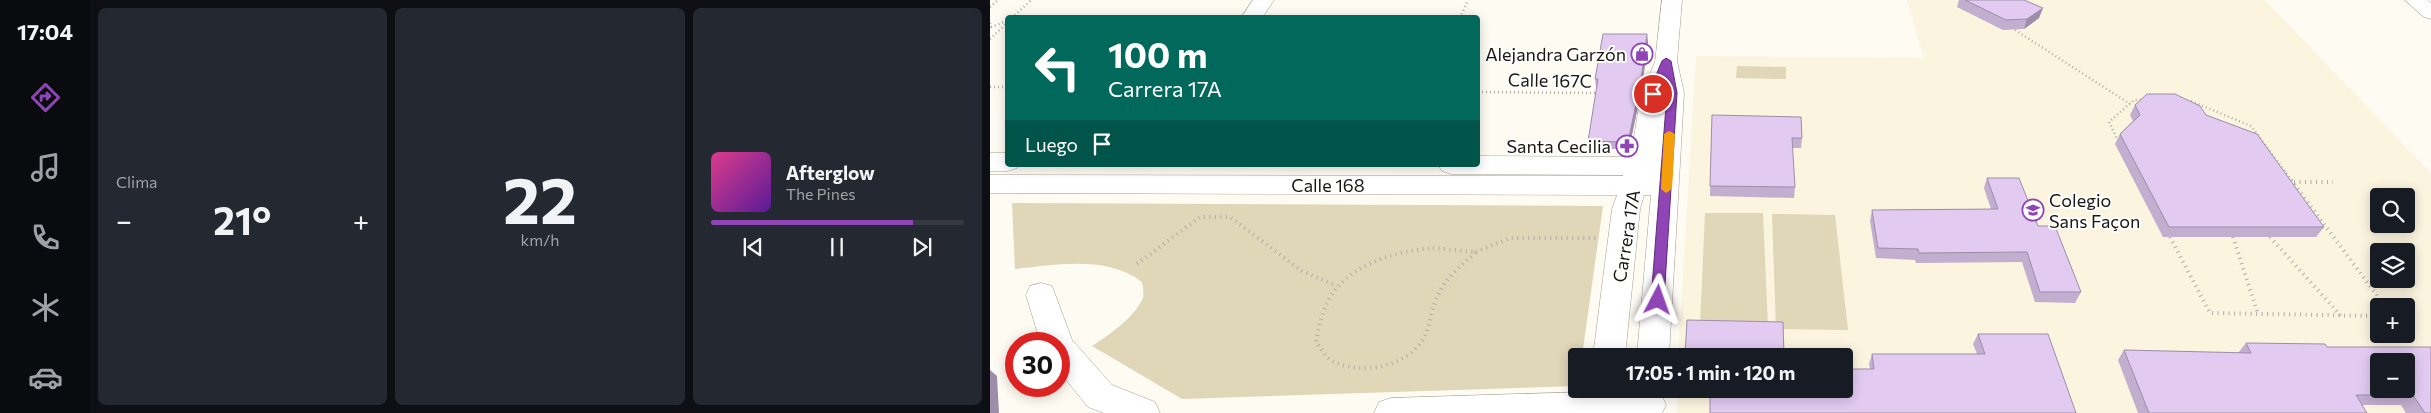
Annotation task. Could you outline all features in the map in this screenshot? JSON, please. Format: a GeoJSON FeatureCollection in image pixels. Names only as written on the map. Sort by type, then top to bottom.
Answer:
{"type":"FeatureCollection","features":[{"type":"Feature","properties":{"kind":"street"},"geometry":{"type":"LineString","coordinates":[[1253,15],[1264,0]]}},
{"type":"Feature","properties":{"kind":"street","name":"Carrera 17A"},"geometry":{"type":"LineString","coordinates":[[1653,348],[1652,176],[1646,143],[1653,94],[1666,61],[1672,0]]}},
{"type":"Feature","properties":{"kind":"street"},"geometry":{"type":"LineString","coordinates":[[2415,0],[2431,13]]}},
{"type":"Feature","properties":{"kind":"street"},"geometry":{"type":"LineString","coordinates":[[990,162],[1005,162]]}},
{"type":"Feature","properties":{"kind":"street"},"geometry":{"type":"LineString","coordinates":[[1480,167],[1652,176]]}},
{"type":"Feature","properties":{"kind":"street","name":"Carrera 17A"},"geometry":{"type":"LineString","coordinates":[[1610,348],[1626,210],[1652,176]]}},
{"type":"Feature","properties":{"kind":"street","name":"Calle 168"},"geometry":{"type":"LineString","coordinates":[[990,184],[1652,176]]}},
{"type":"Feature","properties":{"kind":"street"},"geometry":{"type":"LineString","coordinates":[[1041,295],[1053,332]]}},
{"type":"Feature","properties":{"kind":"street"},"geometry":{"type":"LineString","coordinates":[[1070,361],[1100,396],[1143,413]]}},
{"type":"Feature","properties":{"kind":"street"},"geometry":{"type":"LineString","coordinates":[[1391,413],[1604,402],[1649,402]]}},
{"type":"Feature","properties":{"kind":"path"},"geometry":{"type":"LineString","coordinates":[[990,7],[998,0]]}},
{"type":"Feature","properties":{"kind":"path"},"geometry":{"type":"LineString","coordinates":[[1015,15],[1031,0]]}},
{"type":"Feature","properties":{"kind":"path"},"geometry":{"type":"LineString","coordinates":[[1461,15],[1468,0]]}},
{"type":"Feature","properties":{"kind":"path"},"geometry":{"type":"LineString","coordinates":[[990,26],[1005,23]]}},
{"type":"Feature","properties":{"kind":"path"},"geometry":{"type":"LineString","coordinates":[[990,39],[1005,25]]}},
{"type":"Feature","properties":{"kind":"path"},"geometry":{"type":"LineString","coordinates":[[2015,30],[2130,104]]}},
{"type":"Feature","properties":{"kind":"path"},"geometry":{"type":"LineString","coordinates":[[990,87],[1005,87]]}},
{"type":"Feature","properties":{"kind":"path","name":"Calle 167C"},"geometry":{"type":"LineString","coordinates":[[1480,92],[1604,93]]}},
{"type":"Feature","properties":{"kind":"path"},"geometry":{"type":"LineString","coordinates":[[2118,141],[2110,122],[2134,100],[2152,100]]}},
{"type":"Feature","properties":{"kind":"path"},"geometry":{"type":"LineString","coordinates":[[2187,100],[2252,126],[2379,298]]}},
{"type":"Feature","properties":{"kind":"path"},"geometry":{"type":"LineString","coordinates":[[2293,182],[2333,182]]}},
{"type":"Feature","properties":{"kind":"path"},"geometry":{"type":"LineString","coordinates":[[1137,264],[1200,217],[1230,217],[1302,271],[1337,286]]}},
{"type":"Feature","properties":{"kind":"path"},"geometry":{"type":"LineString","coordinates":[[2170,237],[2210,314],[2370,316]]}},
{"type":"Feature","properties":{"kind":"path"},"geometry":{"type":"LineString","coordinates":[[2233,237],[2258,314]]}},
{"type":"Feature","properties":{"kind":"path"},"geometry":{"type":"LineString","coordinates":[[2270,237],[2341,316]]}},
{"type":"Feature","properties":{"kind":"path"},"geometry":{"type":"LineString","coordinates":[[1476,252],[1433,248],[1408,250],[1387,256],[1359,268],[1337,286],[1322,314],[1316,342],[1332,362],[1356,367],[1383,366],[1404,358],[1418,346],[1427,331],[1435,300],[1452,274],[1476,252],[1510,238],[1603,238]]}},
{"type":"Feature","properties":{"kind":"shaded area","name":"Colegio Sans Façon"},"geometry":{"type":"Polygon","coordinates":[[[1907,0],[2265,0],[2431,173],[2431,413],[1677,413],[1677,398],[1853,398],[1853,348],[1678,348],[1696,56],[1924,58],[1907,0]]]}},
{"type":"Feature","properties":{"kind":"shaded area"},"geometry":{"type":"Polygon","coordinates":[[[1737,66],[1786,67],[1786,79],[1736,78],[1737,66]]]}},
{"type":"Feature","properties":{"kind":"shaded area"},"geometry":{"type":"Polygon","coordinates":[[[1012,203],[1603,206],[1583,348],[1568,348],[1568,386],[1182,399],[1092,346],[1120,325],[1139,306],[1143,298],[1142,282],[1113,268],[1097,265],[1064,264],[1015,269],[1012,203]]]}},
{"type":"Feature","properties":{"kind":"shaded area"},"geometry":{"type":"Polygon","coordinates":[[[1705,213],[1763,213],[1768,327],[1700,326],[1705,213]]]}},
{"type":"Feature","properties":{"kind":"shaded area"},"geometry":{"type":"Polygon","coordinates":[[[1772,214],[1835,215],[1848,330],[1776,329],[1772,214]]]}},
{"type":"Feature","properties":{"kind":"building"},"geometry":{"type":"Polygon","coordinates":[[[1965,0],[2024,0],[2043,8],[2027,19],[2006,20],[1965,0]]]}},
{"type":"Feature","properties":{"kind":"building"},"geometry":{"type":"Polygon","coordinates":[[[1603,34],[1647,34],[1641,80],[1628,142],[1588,141],[1598,79],[1595,79],[1603,34]]]}},
{"type":"Feature","properties":{"kind":"building"},"geometry":{"type":"Polygon","coordinates":[[[2147,94],[2175,94],[2200,106],[2206,115],[2257,134],[2324,227],[2169,227],[2120,134],[2140,115],[2135,105],[2147,94]]]}},
{"type":"Feature","properties":{"kind":"building"},"geometry":{"type":"Polygon","coordinates":[[[1712,115],[1801,117],[1802,138],[1792,138],[1795,187],[1710,186],[1712,115]]]}},
{"type":"Feature","properties":{"kind":"building"},"geometry":{"type":"Polygon","coordinates":[[[1987,178],[2019,178],[2038,226],[2055,226],[2081,292],[2040,292],[2027,252],[1919,253],[1918,249],[1878,248],[1872,210],[1998,209],[1987,178]]]}},
{"type":"Feature","properties":{"kind":"building"},"geometry":{"type":"Polygon","coordinates":[[[1687,320],[1783,322],[1784,348],[1685,348],[1687,320]]]}},
{"type":"Feature","properties":{"kind":"building"},"geometry":{"type":"Polygon","coordinates":[[[1978,334],[2048,334],[2076,413],[1710,413],[1710,398],[1853,398],[1853,369],[1874,369],[1872,354],[1985,354],[1978,334]]]}},
{"type":"Feature","properties":{"kind":"building"},"geometry":{"type":"Polygon","coordinates":[[[2246,343],[2325,344],[2327,347],[2431,347],[2431,413],[2425,413],[2415,398],[2415,353],[2370,353],[2370,395],[2356,395],[2367,413],[2149,413],[2124,350],[2251,353],[2246,343]]]}},
{"type":"Feature","properties":{"kind":"slow traffic"},"geometry":{"type":"LineString","coordinates":[[1666,189],[1669,134]]}},
{"type":"Feature","properties":{"kind":"place","name":"Alejandra Garzón"},"geometry":{"type":"Point","coordinates":[1642,54]}},
{"type":"Feature","properties":{"kind":"place","name":"Santa Cecilia"},"geometry":{"type":"Point","coordinates":[1627,146]}},
{"type":"Feature","properties":{"kind":"place","name":"Colegio Sans Façon"},"geometry":{"type":"Point","coordinates":[2033,210]}},
{"type":"Feature","properties":{"kind":"route"},"geometry":{"type":"LineString","coordinates":[[1653,94],[1666,61],[1672,93],[1658,300]]}}]}
